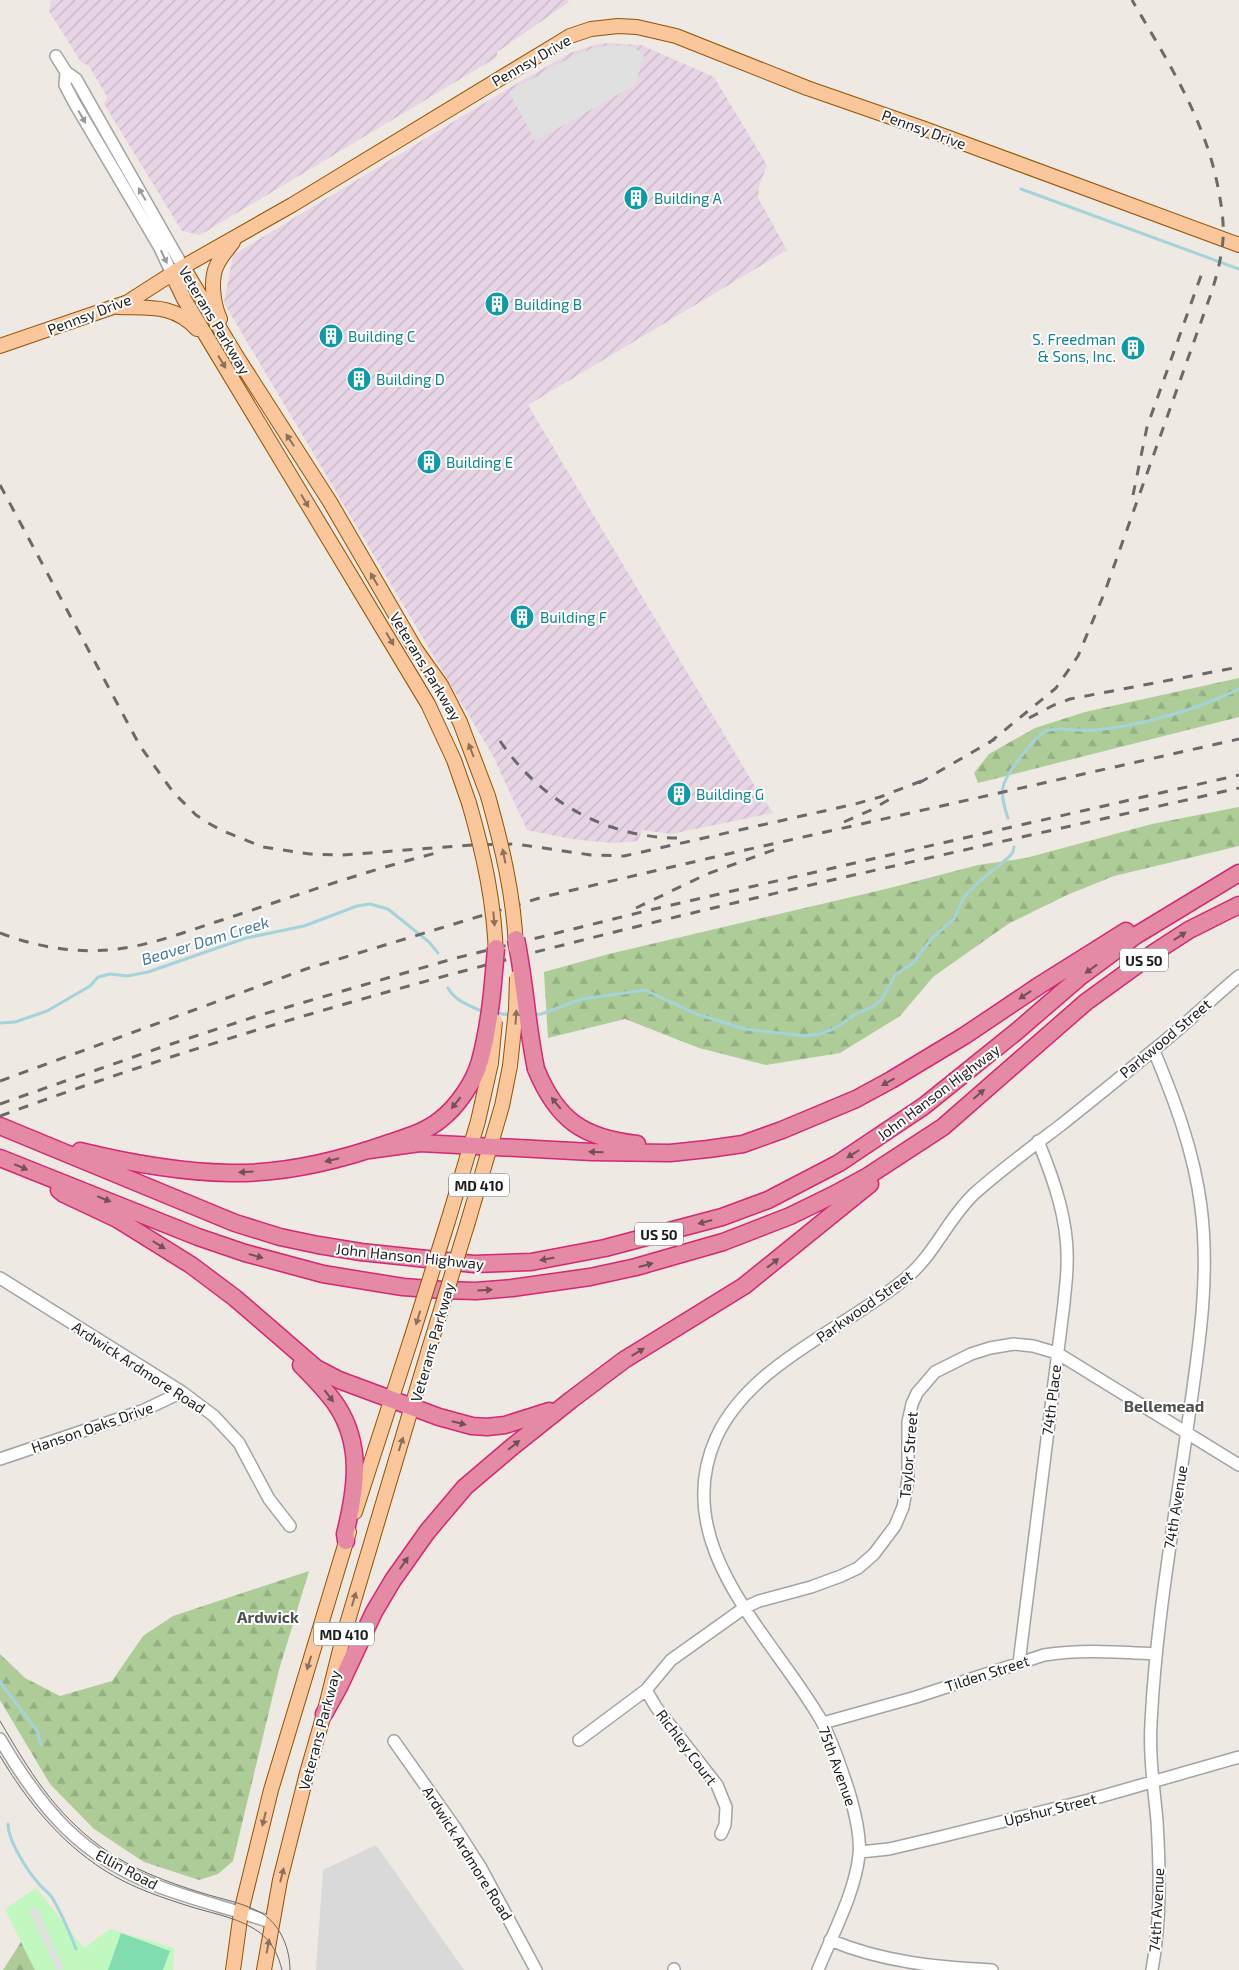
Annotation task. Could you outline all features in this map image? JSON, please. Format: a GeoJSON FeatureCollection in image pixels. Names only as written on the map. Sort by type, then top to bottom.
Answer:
{"type":"FeatureCollection","features":[{"type":"Feature","properties":{"kind":"highway","name":"John Hanson Highway"},"geometry":{"type":"LineString","coordinates":[[0,1126],[234,1223],[280,1237],[318,1245],[361,1252],[474,1264],[531,1262],[605,1248],[722,1217],[776,1196],[838,1163],[924,1106],[1016,1032],[1081,976],[1128,941],[1239,873]]}},
{"type":"Feature","properties":{"kind":"highway"},"geometry":{"type":"LineString","coordinates":[[33,1140],[153,1166],[231,1173],[269,1171],[302,1166],[369,1150],[420,1143],[592,1152],[670,1152],[743,1144],[856,1099],[891,1080],[957,1040],[1073,963],[1136,925],[1204,893]]}},
{"type":"Feature","properties":{"kind":"highway","name":"John Hanson Highway"},"geometry":{"type":"LineString","coordinates":[[0,1158],[198,1237],[323,1274],[442,1290],[476,1291],[590,1277],[645,1265],[723,1242],[790,1216],[868,1176],[943,1127],[1086,1002],[1182,934],[1202,922],[1239,905]]}},
{"type":"Feature","properties":{"kind":"highway"},"geometry":{"type":"LineString","coordinates":[[516,939],[536,1069],[551,1097],[576,1126],[592,1135],[621,1142],[663,1147],[709,1144],[782,1130]]}},
{"type":"Feature","properties":{"kind":"highway"},"geometry":{"type":"LineString","coordinates":[[369,1150],[415,1134],[442,1119],[466,1091],[486,1062],[496,948]]}},
{"type":"Feature","properties":{"kind":"highway"},"geometry":{"type":"LineString","coordinates":[[324,1714],[339,1687],[374,1612],[393,1580],[427,1532],[465,1487],[512,1447],[624,1360],[744,1286],[943,1127]]}},
{"type":"Feature","properties":{"kind":"highway"},"geometry":{"type":"LineString","coordinates":[[42,1176],[64,1194],[117,1219],[191,1266],[248,1309],[316,1368],[339,1380],[456,1422],[487,1427],[520,1422],[571,1400]]}},
{"type":"Feature","properties":{"kind":"highway"},"geometry":{"type":"LineString","coordinates":[[248,1309],[323,1388],[338,1407],[348,1430],[354,1452],[356,1484],[345,1534],[346,1541]]}},
{"type":"Feature","properties":{"kind":"main road","name":"Pennsy Drive"},"geometry":{"type":"LineString","coordinates":[[0,346],[128,302],[177,270],[239,236],[570,36],[591,29],[618,26],[637,27],[676,36],[807,88],[925,129],[1239,245]]}},
{"type":"Feature","properties":{"kind":"main road"},"geometry":{"type":"LineString","coordinates":[[237,357],[217,313],[213,285],[216,266],[239,236]]}},
{"type":"Feature","properties":{"kind":"main road","name":"Veterans Parkway"},"geometry":{"type":"LineString","coordinates":[[177,270],[184,299],[428,704],[454,760],[469,803],[483,853],[492,896],[496,948]]}},
{"type":"Feature","properties":{"kind":"main road","name":"Veterans Parkway"},"geometry":{"type":"LineString","coordinates":[[177,270],[237,357],[330,502],[416,650],[441,685],[460,722],[488,796],[502,844],[516,939],[516,1009],[510,1066],[502,1106],[344,1634],[280,1880],[264,1970]]}},
{"type":"Feature","properties":{"kind":"main road"},"geometry":{"type":"LineString","coordinates":[[115,307],[164,309],[179,314],[189,320],[210,342]]}},
{"type":"Feature","properties":{"kind":"main road","name":"Veterans Parkway"},"geometry":{"type":"LineString","coordinates":[[233,1970],[241,1912],[271,1790],[346,1541],[448,1221],[484,1098],[486,1062]]}},
{"type":"Feature","properties":{"kind":"street","name":"Veterans Parkway"},"geometry":{"type":"LineString","coordinates":[[56,56],[66,72],[66,85],[75,104],[160,248],[177,270]]}},
{"type":"Feature","properties":{"kind":"street","name":"Parkwood Street"},"geometry":{"type":"LineString","coordinates":[[744,1608],[713,1549],[706,1512],[705,1495],[710,1457],[716,1438],[740,1401],[760,1380],[802,1349],[905,1280],[920,1266],[971,1197],[1038,1141],[1154,1051],[1239,976]]}},
{"type":"Feature","properties":{"kind":"street","name":"74th Avenue"},"geometry":{"type":"LineString","coordinates":[[1152,1970],[1159,1907],[1159,1856],[1153,1782],[1151,1724],[1156,1654],[1164,1583],[1203,1306],[1205,1260],[1201,1206],[1189,1145],[1154,1051]]}},
{"type":"Feature","properties":{"kind":"street","name":"74th Place"},"geometry":{"type":"LineString","coordinates":[[1019,1663],[1064,1303],[1067,1264],[1066,1236],[1060,1203],[1038,1141]]}},
{"type":"Feature","properties":{"kind":"street","name":"Ardwick Ardmore Road"},"geometry":{"type":"LineString","coordinates":[[0,1278],[182,1392],[214,1416],[233,1436],[252,1465],[269,1499],[290,1526]]}},
{"type":"Feature","properties":{"kind":"street","name":"Taylor Street"},"geometry":{"type":"LineString","coordinates":[[579,1740],[646,1690],[671,1660],[744,1608],[759,1601],[781,1596],[841,1576],[858,1568],[874,1554],[886,1540],[903,1508],[908,1464],[908,1422],[912,1404],[917,1393],[934,1372],[971,1354],[990,1348],[1014,1344],[1033,1346],[1057,1353],[1239,1465]]}},
{"type":"Feature","properties":{"kind":"street","name":"Hanson Oaks Drive"},"geometry":{"type":"LineString","coordinates":[[0,1459],[142,1411],[182,1392]]}},
{"type":"Feature","properties":{"kind":"street","name":"75th Avenue"},"geometry":{"type":"LineString","coordinates":[[744,1608],[807,1697],[823,1723],[840,1765],[853,1806],[860,1852],[855,1874],[818,1970]]}},
{"type":"Feature","properties":{"kind":"street","name":"Tilden Street"},"geometry":{"type":"LineString","coordinates":[[823,1723],[916,1697],[1044,1655],[1090,1651],[1156,1654]]}},
{"type":"Feature","properties":{"kind":"street","name":"Richley Court"},"geometry":{"type":"LineString","coordinates":[[646,1690],[656,1707],[716,1785],[726,1807],[725,1824],[721,1834]]}},
{"type":"Feature","properties":{"kind":"street","name":"Ellin Road"},"geometry":{"type":"LineString","coordinates":[[0,1738],[36,1796],[58,1821],[89,1849],[106,1861],[161,1888],[273,1923]]}},
{"type":"Feature","properties":{"kind":"street","name":"Ardwick Ardmore Road"},"geometry":{"type":"LineString","coordinates":[[394,1740],[476,1860],[536,1970]]}},
{"type":"Feature","properties":{"kind":"street","name":"Upshur Street"},"geometry":{"type":"LineString","coordinates":[[860,1852],[889,1849],[940,1838],[1153,1782],[1239,1757]]}},
{"type":"Feature","properties":{"kind":"street"},"geometry":{"type":"LineString","coordinates":[[830,1940],[862,1953],[890,1960],[932,1966],[992,1970]]}},
{"type":"Feature","properties":{"kind":"shaded area"},"geometry":{"type":"Polygon","coordinates":[[[51,0],[568,0],[569,2],[497,52],[497,57],[200,235],[182,231],[104,104],[107,97],[89,66],[81,62],[49,11],[51,0]]]}},
{"type":"Feature","properties":{"kind":"shaded area"},"geometry":{"type":"Polygon","coordinates":[[[601,43],[641,45],[714,77],[767,165],[759,186],[758,198],[787,250],[528,405],[753,783],[773,813],[671,834],[642,830],[638,841],[613,843],[571,839],[527,830],[493,756],[224,303],[233,255],[570,53],[601,43]]]}},
{"type":"Feature","properties":{"kind":"shaded area"},"geometry":{"type":"Polygon","coordinates":[[[608,45],[632,46],[644,56],[635,85],[535,141],[509,92],[578,53],[608,45]]]}},
{"type":"Feature","properties":{"kind":"shaded area"},"geometry":{"type":"Polygon","coordinates":[[[376,1845],[464,1970],[316,1970],[323,1870],[376,1845]]]}},
{"type":"Feature","properties":{"kind":"shaded area"},"geometry":{"type":"Polygon","coordinates":[[[36,1907],[64,1968],[60,1970],[57,1970],[29,1910],[36,1907]]]}},
{"type":"Feature","properties":{"kind":"green space"},"geometry":{"type":"Polygon","coordinates":[[[1239,678],[1239,717],[978,783],[974,773],[989,754],[1035,728],[1085,712],[1239,678]]]}},
{"type":"Feature","properties":{"kind":"green space"},"geometry":{"type":"Polygon","coordinates":[[[1239,807],[1239,846],[1114,876],[1067,895],[1008,924],[933,977],[900,1016],[840,1053],[766,1065],[699,1048],[625,1019],[548,1038],[544,972],[609,954],[890,888],[978,865],[1026,858],[1152,824],[1239,807]]]}},
{"type":"Feature","properties":{"kind":"green space"},"geometry":{"type":"Polygon","coordinates":[[[309,1571],[279,1670],[233,1861],[218,1874],[199,1880],[144,1862],[94,1829],[50,1784],[0,1700],[0,1654],[25,1678],[60,1696],[112,1681],[143,1636],[173,1616],[309,1571]]]}},
{"type":"Feature","properties":{"kind":"green space"},"geometry":{"type":"Polygon","coordinates":[[[36,1888],[84,1948],[110,1929],[174,1948],[173,1970],[35,1970],[5,1909],[36,1888]]]}},
{"type":"Feature","properties":{"kind":"green space"},"geometry":{"type":"Polygon","coordinates":[[[121,1933],[170,1951],[163,1970],[108,1970],[121,1933]]]}},
{"type":"Feature","properties":{"kind":"green space"},"geometry":{"type":"Polygon","coordinates":[[[21,1942],[35,1970],[3,1970],[21,1942]]]}},
{"type":"Feature","properties":{"kind":"waterway"},"geometry":{"type":"LineString","coordinates":[[1021,189],[1239,269]]}},
{"type":"Feature","properties":{"kind":"waterway","name":"Beaver Dam Creek"},"geometry":{"type":"LineString","coordinates":[[1008,818],[1003,796],[1005,782],[1014,766],[1028,748],[1046,731],[1057,729],[1096,730],[1133,724],[1169,716],[1239,689]]}},
{"type":"Feature","properties":{"kind":"waterway","name":"Beaver Dam Creek"},"geometry":{"type":"LineString","coordinates":[[532,1015],[541,1014],[582,999],[645,990],[696,1014],[745,1029],[805,1036],[820,1034],[836,1028],[854,1015],[874,1006],[882,999],[895,975],[913,963],[932,938],[954,919],[964,897],[1009,857],[1014,847]]}},
{"type":"Feature","properties":{"kind":"waterway","name":"Beaver Dam Creek"},"geometry":{"type":"LineString","coordinates":[[0,1023],[15,1022],[47,1011],[90,986],[98,977],[110,974],[127,976],[148,972],[246,938],[304,926],[357,906],[370,904],[388,909],[429,942],[438,953]]}},
{"type":"Feature","properties":{"kind":"waterway","name":"Beaver Dam Creek"},"geometry":{"type":"LineString","coordinates":[[448,988],[459,1000],[484,1012]]}},
{"type":"Feature","properties":{"kind":"waterway","name":"Beaver Dam Creek"},"geometry":{"type":"LineString","coordinates":[[495,1013],[511,1015]]}},
{"type":"Feature","properties":{"kind":"waterway"},"geometry":{"type":"LineString","coordinates":[[0,1682],[37,1731],[41,1745]]}},
{"type":"Feature","properties":{"kind":"waterway"},"geometry":{"type":"LineString","coordinates":[[8,1824],[11,1839],[19,1856],[35,1879],[55,1902],[76,1949]]}},
{"type":"Feature","properties":{"kind":"tram line"},"geometry":{"type":"LineString","coordinates":[[0,1721],[32,1774],[56,1805],[84,1833],[113,1855],[150,1874],[189,1889],[241,1904],[263,1914],[275,1925],[283,1939],[290,1962],[290,1970]]}},
{"type":"Feature","properties":{"kind":"tram line"},"geometry":{"type":"LineString","coordinates":[[0,1756],[21,1789],[45,1819],[88,1859],[104,1870],[148,1892],[228,1917],[252,1927],[271,1944],[279,1959],[282,1970]]}},
{"type":"Feature","properties":{"kind":"railway"},"geometry":{"type":"LineString","coordinates":[[989,743],[1056,688],[1078,656],[1104,594],[1212,291],[1220,258],[1223,233],[1222,210],[1213,167],[1205,142],[1196,117],[1184,93],[1132,0]]}},
{"type":"Feature","properties":{"kind":"railway"},"geometry":{"type":"LineString","coordinates":[[1133,495],[1147,427],[1203,270]]}},
{"type":"Feature","properties":{"kind":"railway"},"geometry":{"type":"LineString","coordinates":[[0,485],[140,746],[173,792],[196,815],[210,824],[263,847],[310,854],[342,855],[472,845],[516,844],[591,855],[624,856],[855,804],[880,797],[924,780]]}},
{"type":"Feature","properties":{"kind":"railway"},"geometry":{"type":"LineString","coordinates":[[1029,718],[1070,699],[1239,667]]}},
{"type":"Feature","properties":{"kind":"railway"},"geometry":{"type":"LineString","coordinates":[[919,783],[995,739]]}},
{"type":"Feature","properties":{"kind":"railway"},"geometry":{"type":"LineString","coordinates":[[0,1081],[306,969],[543,897],[1239,739]]}},
{"type":"Feature","properties":{"kind":"railway"},"geometry":{"type":"LineString","coordinates":[[500,741],[517,763],[537,783],[558,800],[581,814],[605,825],[631,833],[658,837],[686,838]]}},
{"type":"Feature","properties":{"kind":"railway"},"geometry":{"type":"LineString","coordinates":[[0,1104],[257,1016],[456,958],[654,909],[1239,775]]}},
{"type":"Feature","properties":{"kind":"railway"},"geometry":{"type":"LineString","coordinates":[[0,1116],[152,1063],[305,1016],[459,972],[614,932],[770,895],[1239,788]]}},
{"type":"Feature","properties":{"kind":"railway"},"geometry":{"type":"LineString","coordinates":[[844,822],[871,810],[895,796]]}},
{"type":"Feature","properties":{"kind":"railway"},"geometry":{"type":"LineString","coordinates":[[636,908],[707,874],[779,848]]}},
{"type":"Feature","properties":{"kind":"railway"},"geometry":{"type":"LineString","coordinates":[[0,933],[26,942],[53,948],[94,951],[138,946],[356,876],[436,853]]}},
{"type":"Feature","properties":{"kind":"place","name":"Building A"},"geometry":{"type":"Point","coordinates":[636,198]}},
{"type":"Feature","properties":{"kind":"place","name":"Building B"},"geometry":{"type":"Point","coordinates":[497,304]}},
{"type":"Feature","properties":{"kind":"place","name":"Building C"},"geometry":{"type":"Point","coordinates":[331,336]}},
{"type":"Feature","properties":{"kind":"place","name":"S. Freedman & Sons, Inc."},"geometry":{"type":"Point","coordinates":[1133,348]}},
{"type":"Feature","properties":{"kind":"place","name":"Building D"},"geometry":{"type":"Point","coordinates":[359,379]}},
{"type":"Feature","properties":{"kind":"place","name":"Building E"},"geometry":{"type":"Point","coordinates":[429,462]}},
{"type":"Feature","properties":{"kind":"place","name":"Building F"},"geometry":{"type":"Point","coordinates":[522,617]}},
{"type":"Feature","properties":{"kind":"place","name":"Building G"},"geometry":{"type":"Point","coordinates":[679,794]}},
{"type":"Feature","properties":{"kind":"district","name":"Bellemead"},"geometry":{"type":"Point","coordinates":[1164,1405]}},
{"type":"Feature","properties":{"kind":"district","name":"Ardwick"},"geometry":{"type":"Point","coordinates":[268,1616]}}]}
